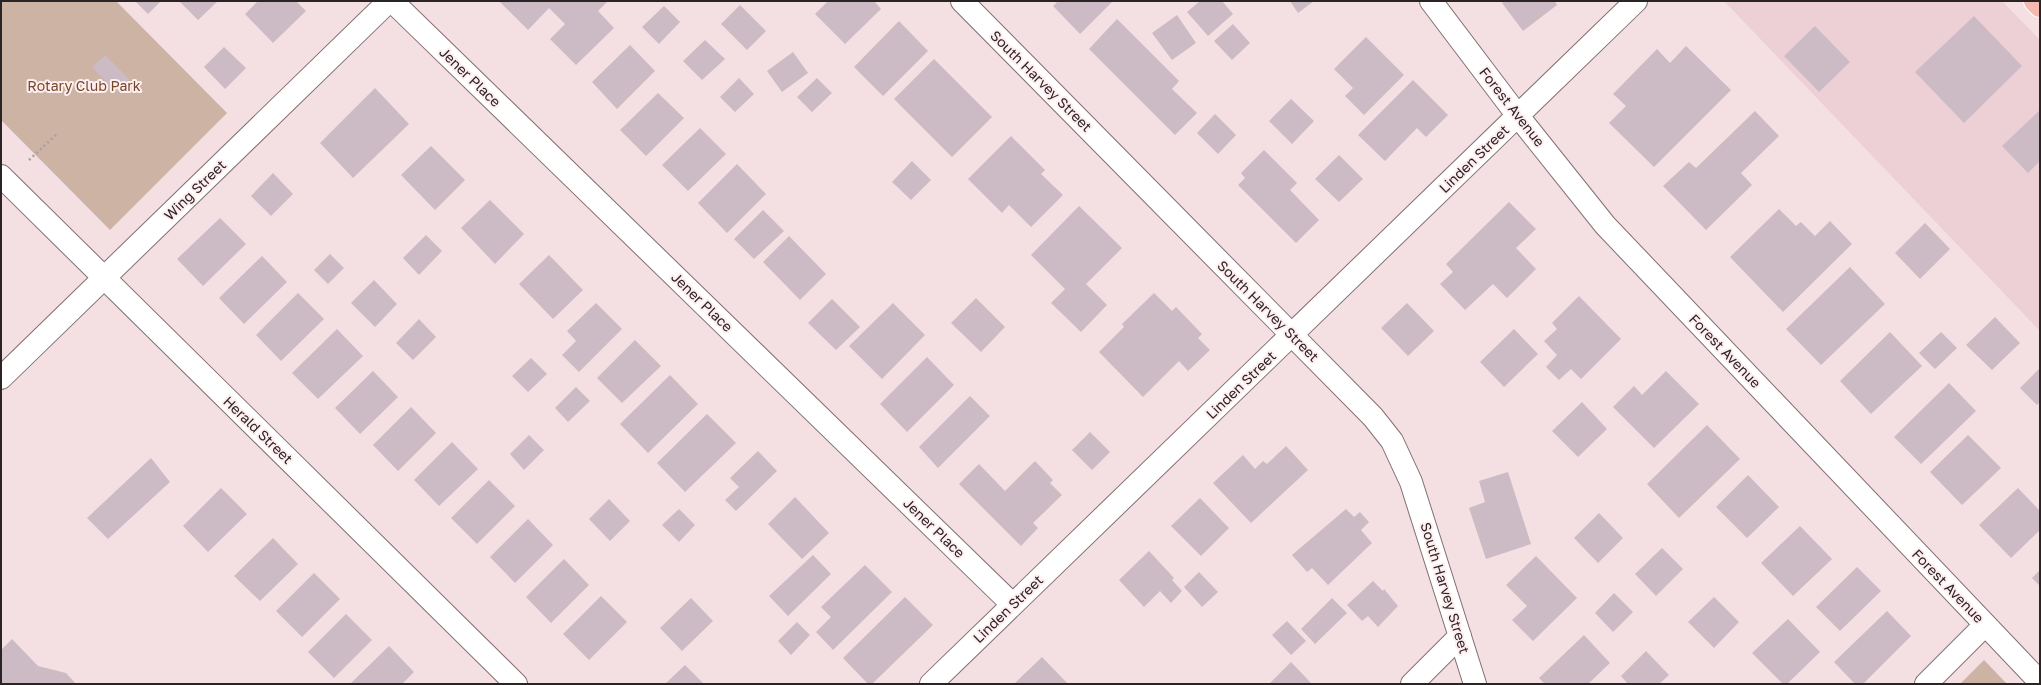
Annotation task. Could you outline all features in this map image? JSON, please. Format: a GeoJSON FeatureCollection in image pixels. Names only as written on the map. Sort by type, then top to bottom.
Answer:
{"type":"FeatureCollection","features":[{"type":"Feature","properties":{"kind":"main road"},"geometry":{"type":"LineString","coordinates":[[2035,1],[2040,6]]}},
{"type":"Feature","properties":{"kind":"street","name":"Wing Street"},"geometry":{"type":"LineString","coordinates":[[1,378],[389,1]]}},
{"type":"Feature","properties":{"kind":"street","name":"Jener Place"},"geometry":{"type":"LineString","coordinates":[[392,1],[1012,604]]}},
{"type":"Feature","properties":{"kind":"street","name":"South Harvey Street"},"geometry":{"type":"LineString","coordinates":[[962,1],[1373,417],[1392,441],[1411,482],[1475,684]]}},
{"type":"Feature","properties":{"kind":"street","name":"Forest Avenue"},"geometry":{"type":"LineString","coordinates":[[1431,1],[1518,116],[1605,225],[1985,626],[2040,682]]}},
{"type":"Feature","properties":{"kind":"street","name":"Linden Street"},"geometry":{"type":"LineString","coordinates":[[931,684],[1012,604],[1292,336],[1636,1]]}},
{"type":"Feature","properties":{"kind":"street","name":"Herald Street"},"geometry":{"type":"LineString","coordinates":[[1,176],[516,684]]}},
{"type":"Feature","properties":{"kind":"street"},"geometry":{"type":"LineString","coordinates":[[1926,684],[1985,626]]}},
{"type":"Feature","properties":{"kind":"street"},"geometry":{"type":"LineString","coordinates":[[1412,684],[1460,636]]}},
{"type":"Feature","properties":{"kind":"path"},"geometry":{"type":"LineString","coordinates":[[29,160],[58,132]]}},
{"type":"Feature","properties":{"kind":"shaded area"},"geometry":{"type":"Polygon","coordinates":[[[1724,1],[2002,1],[2040,40],[2040,331],[1724,1]]]}},
{"type":"Feature","properties":{"kind":"green space","name":"Rotary Club Park"},"geometry":{"type":"Polygon","coordinates":[[[1,1],[116,1],[227,113],[110,230],[1,120],[1,1]]]}},
{"type":"Feature","properties":{"kind":"green space"},"geometry":{"type":"Polygon","coordinates":[[[1984,660],[2007,684],[1960,684],[1984,660]]]}},
{"type":"Feature","properties":{"kind":"building"},"geometry":{"type":"Polygon","coordinates":[[[135,1],[161,1],[148,14],[135,1]]]}},
{"type":"Feature","properties":{"kind":"building"},"geometry":{"type":"Polygon","coordinates":[[[179,1],[218,1],[198,20],[179,1]]]}},
{"type":"Feature","properties":{"kind":"building"},"geometry":{"type":"Polygon","coordinates":[[[258,1],[296,1],[306,11],[273,43],[245,14],[258,1]]]}},
{"type":"Feature","properties":{"kind":"building"},"geometry":{"type":"Polygon","coordinates":[[[499,1],[608,1],[598,11],[614,28],[576,65],[550,39],[565,24],[549,8],[528,30],[499,1]]]}},
{"type":"Feature","properties":{"kind":"building"},"geometry":{"type":"Polygon","coordinates":[[[828,1],[874,1],[881,9],[845,44],[815,14],[828,1]]]}},
{"type":"Feature","properties":{"kind":"building"},"geometry":{"type":"Polygon","coordinates":[[[1058,1],[1112,2],[1080,34],[1053,6],[1058,1]]]}},
{"type":"Feature","properties":{"kind":"building"},"geometry":{"type":"Polygon","coordinates":[[[1200,1],[1222,1],[1233,14],[1208,36],[1187,12],[1200,1]]]}},
{"type":"Feature","properties":{"kind":"building"},"geometry":{"type":"Polygon","coordinates":[[[1290,1],[1314,1],[1298,13],[1290,1]]]}},
{"type":"Feature","properties":{"kind":"building"},"geometry":{"type":"Polygon","coordinates":[[[1504,1],[1555,1],[1557,5],[1523,31],[1502,3],[1504,1]]]}},
{"type":"Feature","properties":{"kind":"building"},"geometry":{"type":"Polygon","coordinates":[[[740,5],[766,31],[747,50],[721,24],[740,5]]]}},
{"type":"Feature","properties":{"kind":"building"},"geometry":{"type":"Polygon","coordinates":[[[664,6],[680,22],[659,44],[642,27],[664,6]]]}},
{"type":"Feature","properties":{"kind":"building"},"geometry":{"type":"Polygon","coordinates":[[[1177,15],[1196,43],[1172,60],[1152,33],[1177,15]]]}},
{"type":"Feature","properties":{"kind":"building"},"geometry":{"type":"Polygon","coordinates":[[[1974,16],[2022,66],[1964,123],[1915,72],[1974,16]]]}},
{"type":"Feature","properties":{"kind":"building"},"geometry":{"type":"Polygon","coordinates":[[[1117,19],[1179,81],[1172,89],[1197,113],[1175,135],[1089,49],[1117,19]]]}},
{"type":"Feature","properties":{"kind":"building"},"geometry":{"type":"Polygon","coordinates":[[[899,21],[928,51],[883,96],[854,67],[899,21]]]}},
{"type":"Feature","properties":{"kind":"building"},"geometry":{"type":"Polygon","coordinates":[[[1233,24],[1250,43],[1232,60],[1214,41],[1233,24]]]}},
{"type":"Feature","properties":{"kind":"building"},"geometry":{"type":"Polygon","coordinates":[[[1815,26],[1850,62],[1819,92],[1784,56],[1815,26]]]}},
{"type":"Feature","properties":{"kind":"building"},"geometry":{"type":"Polygon","coordinates":[[[1366,37],[1404,75],[1364,115],[1345,96],[1353,88],[1334,69],[1366,37]]]}},
{"type":"Feature","properties":{"kind":"building"},"geometry":{"type":"Polygon","coordinates":[[[705,40],[725,59],[702,80],[683,61],[705,40]]]}},
{"type":"Feature","properties":{"kind":"building"},"geometry":{"type":"Polygon","coordinates":[[[630,45],[655,71],[617,109],[592,82],[630,45]]]}},
{"type":"Feature","properties":{"kind":"building"},"geometry":{"type":"Polygon","coordinates":[[[1686,46],[1731,90],[1654,167],[1609,123],[1626,106],[1613,94],[1657,49],[1670,63],[1686,46]]]}},
{"type":"Feature","properties":{"kind":"building"},"geometry":{"type":"Polygon","coordinates":[[[224,47],[246,68],[225,89],[204,67],[224,47]]]}},
{"type":"Feature","properties":{"kind":"building"},"geometry":{"type":"Polygon","coordinates":[[[793,52],[808,73],[782,92],[767,71],[793,52]]]}},
{"type":"Feature","properties":{"kind":"building"},"geometry":{"type":"Polygon","coordinates":[[[105,55],[129,79],[117,92],[92,67],[105,55]]]}},
{"type":"Feature","properties":{"kind":"building"},"geometry":{"type":"Polygon","coordinates":[[[934,59],[992,117],[952,157],[894,99],[934,59]]]}},
{"type":"Feature","properties":{"kind":"building"},"geometry":{"type":"Polygon","coordinates":[[[739,78],[754,94],[735,112],[720,97],[739,78]]]}},
{"type":"Feature","properties":{"kind":"building"},"geometry":{"type":"Polygon","coordinates":[[[817,78],[832,93],[812,112],[797,97],[817,78]]]}},
{"type":"Feature","properties":{"kind":"building"},"geometry":{"type":"Polygon","coordinates":[[[1413,80],[1448,115],[1426,137],[1417,128],[1385,161],[1358,135],[1413,80]]]}},
{"type":"Feature","properties":{"kind":"building"},"geometry":{"type":"Polygon","coordinates":[[[375,88],[409,124],[353,178],[320,143],[375,88]]]}},
{"type":"Feature","properties":{"kind":"building"},"geometry":{"type":"Polygon","coordinates":[[[658,93],[684,118],[646,156],[620,130],[658,93]]]}},
{"type":"Feature","properties":{"kind":"building"},"geometry":{"type":"Polygon","coordinates":[[[1291,99],[1314,121],[1292,144],[1269,121],[1291,99]]]}},
{"type":"Feature","properties":{"kind":"building"},"geometry":{"type":"Polygon","coordinates":[[[2040,110],[2040,161],[2028,173],[2002,146],[2040,110]]]}},
{"type":"Feature","properties":{"kind":"building"},"geometry":{"type":"Polygon","coordinates":[[[1755,111],[1779,136],[1741,173],[1752,185],[1706,230],[1663,186],[1689,162],[1696,168],[1755,111]]]}},
{"type":"Feature","properties":{"kind":"building"},"geometry":{"type":"Polygon","coordinates":[[[1215,114],[1236,135],[1218,154],[1197,133],[1215,114]]]}},
{"type":"Feature","properties":{"kind":"building"},"geometry":{"type":"Polygon","coordinates":[[[700,128],[726,154],[688,191],[662,165],[700,128]]]}},
{"type":"Feature","properties":{"kind":"building"},"geometry":{"type":"Polygon","coordinates":[[[1011,136],[1045,170],[1041,174],[1063,195],[1031,227],[1009,205],[1002,213],[968,179],[1011,136]]]}},
{"type":"Feature","properties":{"kind":"building"},"geometry":{"type":"Polygon","coordinates":[[[431,146],[465,180],[435,210],[401,175],[431,146]]]}},
{"type":"Feature","properties":{"kind":"building"},"geometry":{"type":"Polygon","coordinates":[[[1264,150],[1297,183],[1290,190],[1319,220],[1296,243],[1238,185],[1245,178],[1241,173],[1264,150]]]}},
{"type":"Feature","properties":{"kind":"building"},"geometry":{"type":"Polygon","coordinates":[[[1339,155],[1363,179],[1339,202],[1315,179],[1339,155]]]}},
{"type":"Feature","properties":{"kind":"building"},"geometry":{"type":"Polygon","coordinates":[[[912,161],[931,180],[911,200],[892,182],[912,161]]]}},
{"type":"Feature","properties":{"kind":"building"},"geometry":{"type":"Polygon","coordinates":[[[737,164],[766,194],[727,233],[698,203],[737,164]]]}},
{"type":"Feature","properties":{"kind":"building"},"geometry":{"type":"Polygon","coordinates":[[[273,173],[293,194],[271,216],[251,196],[273,173]]]}},
{"type":"Feature","properties":{"kind":"building"},"geometry":{"type":"Polygon","coordinates":[[[490,200],[524,234],[495,264],[461,228],[490,200]]]}},
{"type":"Feature","properties":{"kind":"building"},"geometry":{"type":"Polygon","coordinates":[[[1509,202],[1536,229],[1516,248],[1536,269],[1507,298],[1493,284],[1465,310],[1440,284],[1453,272],[1446,264],[1509,202]]]}},
{"type":"Feature","properties":{"kind":"building"},"geometry":{"type":"Polygon","coordinates":[[[1079,206],[1122,248],[1086,284],[1107,305],[1081,332],[1051,303],[1065,289],[1031,255],[1079,206]]]}},
{"type":"Feature","properties":{"kind":"building"},"geometry":{"type":"Polygon","coordinates":[[[1779,209],[1796,226],[1801,222],[1815,236],[1830,221],[1852,244],[1783,312],[1730,257],[1779,209]]]}},
{"type":"Feature","properties":{"kind":"building"},"geometry":{"type":"Polygon","coordinates":[[[763,210],[784,231],[754,259],[734,239],[763,210]]]}},
{"type":"Feature","properties":{"kind":"building"},"geometry":{"type":"Polygon","coordinates":[[[220,218],[246,244],[203,286],[177,259],[220,218]]]}},
{"type":"Feature","properties":{"kind":"building"},"geometry":{"type":"Polygon","coordinates":[[[1925,223],[1950,249],[1920,279],[1895,253],[1925,223]]]}},
{"type":"Feature","properties":{"kind":"building"},"geometry":{"type":"Polygon","coordinates":[[[426,235],[442,251],[419,275],[403,258],[426,235]]]}},
{"type":"Feature","properties":{"kind":"building"},"geometry":{"type":"Polygon","coordinates":[[[789,236],[826,274],[800,300],[763,262],[789,236]]]}},
{"type":"Feature","properties":{"kind":"building"},"geometry":{"type":"Polygon","coordinates":[[[330,254],[344,268],[328,284],[314,270],[330,254]]]}},
{"type":"Feature","properties":{"kind":"building"},"geometry":{"type":"Polygon","coordinates":[[[549,255],[583,290],[553,319],[519,284],[549,255]]]}},
{"type":"Feature","properties":{"kind":"building"},"geometry":{"type":"Polygon","coordinates":[[[262,256],[287,282],[244,324],[219,298],[262,256]]]}},
{"type":"Feature","properties":{"kind":"building"},"geometry":{"type":"Polygon","coordinates":[[[1850,267],[1885,304],[1821,365],[1786,329],[1850,267]]]}},
{"type":"Feature","properties":{"kind":"building"},"geometry":{"type":"Polygon","coordinates":[[[374,280],[397,304],[375,327],[351,303],[374,280]]]}},
{"type":"Feature","properties":{"kind":"building"},"geometry":{"type":"Polygon","coordinates":[[[298,293],[324,319],[281,361],[256,335],[298,293]]]}},
{"type":"Feature","properties":{"kind":"building"},"geometry":{"type":"Polygon","coordinates":[[[1154,293],[1172,311],[1176,307],[1202,334],[1198,338],[1210,350],[1188,371],[1179,361],[1143,397],[1099,352],[1124,327],[1122,324],[1154,293]]]}},
{"type":"Feature","properties":{"kind":"building"},"geometry":{"type":"Polygon","coordinates":[[[1579,296],[1621,339],[1581,379],[1571,369],[1559,380],[1546,367],[1557,355],[1544,341],[1557,329],[1552,323],[1579,296]]]}},
{"type":"Feature","properties":{"kind":"building"},"geometry":{"type":"Polygon","coordinates":[[[976,298],[1005,327],[981,352],[951,323],[976,298]]]}},
{"type":"Feature","properties":{"kind":"building"},"geometry":{"type":"Polygon","coordinates":[[[832,299],[860,327],[836,350],[808,323],[832,299]]]}},
{"type":"Feature","properties":{"kind":"building"},"geometry":{"type":"Polygon","coordinates":[[[596,303],[622,329],[579,372],[562,355],[576,341],[567,331],[596,303]]]}},
{"type":"Feature","properties":{"kind":"building"},"geometry":{"type":"Polygon","coordinates":[[[893,303],[925,335],[882,379],[849,346],[893,303]]]}},
{"type":"Feature","properties":{"kind":"building"},"geometry":{"type":"Polygon","coordinates":[[[1407,303],[1434,331],[1408,356],[1381,328],[1407,303]]]}},
{"type":"Feature","properties":{"kind":"building"},"geometry":{"type":"Polygon","coordinates":[[[1995,317],[2020,343],[1992,370],[1966,345],[1995,317]]]}},
{"type":"Feature","properties":{"kind":"building"},"geometry":{"type":"Polygon","coordinates":[[[419,319],[436,337],[413,360],[396,343],[419,319]]]}},
{"type":"Feature","properties":{"kind":"building"},"geometry":{"type":"Polygon","coordinates":[[[337,329],[363,356],[318,399],[292,373],[337,329]]]}},
{"type":"Feature","properties":{"kind":"building"},"geometry":{"type":"Polygon","coordinates":[[[1514,329],[1538,354],[1504,387],[1480,362],[1514,329]]]}},
{"type":"Feature","properties":{"kind":"building"},"geometry":{"type":"Polygon","coordinates":[[[1890,332],[1922,366],[1871,414],[1840,381],[1890,332]]]}},
{"type":"Feature","properties":{"kind":"building"},"geometry":{"type":"Polygon","coordinates":[[[1941,332],[1957,348],[1935,369],[1919,353],[1941,332]]]}},
{"type":"Feature","properties":{"kind":"building"},"geometry":{"type":"Polygon","coordinates":[[[635,340],[661,366],[622,403],[597,378],[635,340]]]}},
{"type":"Feature","properties":{"kind":"building"},"geometry":{"type":"Polygon","coordinates":[[[927,357],[954,385],[907,432],[880,404],[927,357]]]}},
{"type":"Feature","properties":{"kind":"building"},"geometry":{"type":"Polygon","coordinates":[[[531,358],[547,374],[528,392],[512,376],[531,358]]]}},
{"type":"Feature","properties":{"kind":"building"},"geometry":{"type":"Polygon","coordinates":[[[2040,368],[2040,402],[2037,405],[2020,388],[2040,368]]]}},
{"type":"Feature","properties":{"kind":"building"},"geometry":{"type":"Polygon","coordinates":[[[373,371],[398,397],[360,434],[335,408],[373,371]]]}},
{"type":"Feature","properties":{"kind":"building"},"geometry":{"type":"Polygon","coordinates":[[[1666,371],[1699,404],[1654,448],[1613,407],[1634,386],[1642,395],[1666,371]]]}},
{"type":"Feature","properties":{"kind":"building"},"geometry":{"type":"Polygon","coordinates":[[[670,375],[698,404],[648,453],[620,424],[670,375]]]}},
{"type":"Feature","properties":{"kind":"building"},"geometry":{"type":"Polygon","coordinates":[[[1949,383],[1976,411],[1921,464],[1894,437],[1949,383]]]}},
{"type":"Feature","properties":{"kind":"building"},"geometry":{"type":"Polygon","coordinates":[[[576,387],[590,401],[568,422],[555,408],[576,387]]]}},
{"type":"Feature","properties":{"kind":"building"},"geometry":{"type":"Polygon","coordinates":[[[970,396],[990,416],[938,468],[919,447],[970,396]]]}},
{"type":"Feature","properties":{"kind":"building"},"geometry":{"type":"Polygon","coordinates":[[[1582,402],[1607,429],[1578,457],[1552,431],[1582,402]]]}},
{"type":"Feature","properties":{"kind":"building"},"geometry":{"type":"Polygon","coordinates":[[[411,407],[436,433],[398,471],[373,445],[411,407]]]}},
{"type":"Feature","properties":{"kind":"building"},"geometry":{"type":"Polygon","coordinates":[[[707,414],[736,443],[685,492],[657,463],[707,414]]]}},
{"type":"Feature","properties":{"kind":"building"},"geometry":{"type":"Polygon","coordinates":[[[1707,425],[1740,459],[1679,518],[1647,484],[1707,425]]]}},
{"type":"Feature","properties":{"kind":"building"},"geometry":{"type":"Polygon","coordinates":[[[1090,432],[1110,452],[1092,470],[1072,450],[1090,432]]]}},
{"type":"Feature","properties":{"kind":"building"},"geometry":{"type":"Polygon","coordinates":[[[529,435],[544,450],[524,470],[510,454],[529,435]]]}},
{"type":"Feature","properties":{"kind":"building"},"geometry":{"type":"Polygon","coordinates":[[[1968,435],[2001,468],[1962,505],[1930,472],[1968,435]]]}},
{"type":"Feature","properties":{"kind":"building"},"geometry":{"type":"Polygon","coordinates":[[[452,442],[478,469],[439,506],[414,480],[452,442]]]}},
{"type":"Feature","properties":{"kind":"building"},"geometry":{"type":"Polygon","coordinates":[[[1286,446],[1308,470],[1251,523],[1213,483],[1243,455],[1255,469],[1263,461],[1267,464],[1286,446]]]}},
{"type":"Feature","properties":{"kind":"building"},"geometry":{"type":"Polygon","coordinates":[[[758,451],[777,471],[736,511],[725,500],[739,487],[730,478],[758,451]]]}},
{"type":"Feature","properties":{"kind":"building"},"geometry":{"type":"Polygon","coordinates":[[[151,458],[170,482],[108,539],[87,518],[151,458]]]}},
{"type":"Feature","properties":{"kind":"building"},"geometry":{"type":"Polygon","coordinates":[[[1035,461],[1053,480],[1050,483],[1062,495],[1033,523],[1038,528],[1021,546],[959,484],[979,464],[1005,491],[1035,461]]]}},
{"type":"Feature","properties":{"kind":"building"},"geometry":{"type":"Polygon","coordinates":[[[1508,472],[1531,544],[1486,559],[1469,508],[1485,502],[1479,481],[1508,472]]]}},
{"type":"Feature","properties":{"kind":"building"},"geometry":{"type":"Polygon","coordinates":[[[1748,475],[1779,507],[1747,538],[1716,507],[1748,475]]]}},
{"type":"Feature","properties":{"kind":"building"},"geometry":{"type":"Polygon","coordinates":[[[489,480],[515,506],[477,544],[451,518],[489,480]]]}},
{"type":"Feature","properties":{"kind":"building"},"geometry":{"type":"Polygon","coordinates":[[[221,488],[247,514],[208,552],[183,526],[221,488]]]}},
{"type":"Feature","properties":{"kind":"building"},"geometry":{"type":"Polygon","coordinates":[[[2018,488],[2040,511],[2040,530],[2011,558],[1979,525],[2018,488]]]}},
{"type":"Feature","properties":{"kind":"building"},"geometry":{"type":"Polygon","coordinates":[[[795,497],[829,533],[802,559],[768,524],[795,497]]]}},
{"type":"Feature","properties":{"kind":"building"},"geometry":{"type":"Polygon","coordinates":[[[1200,498],[1229,528],[1201,556],[1171,526],[1200,498]]]}},
{"type":"Feature","properties":{"kind":"building"},"geometry":{"type":"Polygon","coordinates":[[[609,499],[630,521],[610,541],[589,519],[609,499]]]}},
{"type":"Feature","properties":{"kind":"building"},"geometry":{"type":"Polygon","coordinates":[[[679,509],[695,525],[679,542],[662,525],[679,509]]]}},
{"type":"Feature","properties":{"kind":"building"},"geometry":{"type":"Polygon","coordinates":[[[1346,509],[1354,517],[1360,512],[1369,522],[1361,530],[1372,543],[1328,585],[1312,568],[1307,572],[1292,555],[1346,509]]]}},
{"type":"Feature","properties":{"kind":"building"},"geometry":{"type":"Polygon","coordinates":[[[1599,513],[1623,538],[1598,563],[1574,538],[1599,513]]]}},
{"type":"Feature","properties":{"kind":"building"},"geometry":{"type":"Polygon","coordinates":[[[528,519],[553,545],[515,583],[490,557],[528,519]]]}},
{"type":"Feature","properties":{"kind":"building"},"geometry":{"type":"Polygon","coordinates":[[[1800,526],[1832,559],[1793,596],[1761,563],[1800,526]]]}},
{"type":"Feature","properties":{"kind":"building"},"geometry":{"type":"Polygon","coordinates":[[[273,538],[298,564],[260,601],[234,576],[273,538]]]}},
{"type":"Feature","properties":{"kind":"building"},"geometry":{"type":"Polygon","coordinates":[[[1662,548],[1683,569],[1656,596],[1635,574],[1662,548]]]}},
{"type":"Feature","properties":{"kind":"building"},"geometry":{"type":"Polygon","coordinates":[[[1149,551],[1174,578],[1172,580],[1182,591],[1171,603],[1160,591],[1144,607],[1119,580],[1149,551]]]}},
{"type":"Feature","properties":{"kind":"building"},"geometry":{"type":"Polygon","coordinates":[[[813,555],[831,574],[788,616],[769,596],[813,555]]]}},
{"type":"Feature","properties":{"kind":"building"},"geometry":{"type":"Polygon","coordinates":[[[1536,556],[1577,598],[1533,641],[1512,620],[1527,606],[1506,585],[1536,556]]]}},
{"type":"Feature","properties":{"kind":"building"},"geometry":{"type":"Polygon","coordinates":[[[564,559],[589,585],[551,623],[526,597],[564,559]]]}},
{"type":"Feature","properties":{"kind":"building"},"geometry":{"type":"Polygon","coordinates":[[[865,565],[892,592],[833,650],[816,632],[831,617],[821,607],[865,565]]]}},
{"type":"Feature","properties":{"kind":"building"},"geometry":{"type":"Polygon","coordinates":[[[1857,567],[1881,591],[1840,631],[1816,607],[1857,567]]]}},
{"type":"Feature","properties":{"kind":"building"},"geometry":{"type":"Polygon","coordinates":[[[2040,570],[2040,586],[2032,578],[2040,570]]]}},
{"type":"Feature","properties":{"kind":"building"},"geometry":{"type":"Polygon","coordinates":[[[1199,572],[1218,592],[1202,607],[1184,587],[1199,572]]]}},
{"type":"Feature","properties":{"kind":"building"},"geometry":{"type":"Polygon","coordinates":[[[314,573],[340,599],[302,637],[276,611],[314,573]]]}},
{"type":"Feature","properties":{"kind":"building"},"geometry":{"type":"Polygon","coordinates":[[[1373,581],[1383,591],[1384,589],[1398,606],[1378,627],[1368,616],[1362,621],[1347,605],[1373,581]]]}},
{"type":"Feature","properties":{"kind":"building"},"geometry":{"type":"Polygon","coordinates":[[[1614,593],[1633,612],[1613,632],[1595,613],[1614,593]]]}},
{"type":"Feature","properties":{"kind":"building"},"geometry":{"type":"Polygon","coordinates":[[[601,596],[627,622],[589,660],[563,634],[601,596]]]}},
{"type":"Feature","properties":{"kind":"building"},"geometry":{"type":"Polygon","coordinates":[[[905,597],[933,625],[872,684],[868,684],[843,658],[905,597]]]}},
{"type":"Feature","properties":{"kind":"building"},"geometry":{"type":"Polygon","coordinates":[[[1714,597],[1739,622],[1714,648],[1688,622],[1714,597]]]}},
{"type":"Feature","properties":{"kind":"building"},"geometry":{"type":"Polygon","coordinates":[[[691,598],[713,621],[682,651],[660,628],[691,598]]]}},
{"type":"Feature","properties":{"kind":"building"},"geometry":{"type":"Polygon","coordinates":[[[1332,598],[1347,613],[1315,644],[1301,629],[1332,598]]]}},
{"type":"Feature","properties":{"kind":"building"},"geometry":{"type":"Polygon","coordinates":[[[1887,611],[1911,636],[1863,684],[1855,684],[1834,662],[1887,611]]]}},
{"type":"Feature","properties":{"kind":"building"},"geometry":{"type":"Polygon","coordinates":[[[346,614],[372,640],[334,678],[308,652],[346,614]]]}},
{"type":"Feature","properties":{"kind":"building"},"geometry":{"type":"Polygon","coordinates":[[[1788,619],[1820,652],[1787,684],[1783,684],[1752,653],[1788,619]]]}},
{"type":"Feature","properties":{"kind":"building"},"geometry":{"type":"Polygon","coordinates":[[[1287,621],[1306,641],[1291,655],[1272,635],[1287,621]]]}},
{"type":"Feature","properties":{"kind":"building"},"geometry":{"type":"Polygon","coordinates":[[[797,622],[810,635],[791,655],[778,641],[797,622]]]}},
{"type":"Feature","properties":{"kind":"building"},"geometry":{"type":"Polygon","coordinates":[[[1584,635],[1610,663],[1588,684],[1545,684],[1539,678],[1584,635]]]}},
{"type":"Feature","properties":{"kind":"building"},"geometry":{"type":"Polygon","coordinates":[[[12,639],[38,666],[66,673],[76,684],[1,684],[1,650],[12,639]]]}},
{"type":"Feature","properties":{"kind":"building"},"geometry":{"type":"Polygon","coordinates":[[[389,646],[414,672],[402,684],[350,684],[389,646]]]}},
{"type":"Feature","properties":{"kind":"building"},"geometry":{"type":"Polygon","coordinates":[[[1646,651],[1669,675],[1659,684],[1628,684],[1621,676],[1646,651]]]}},
{"type":"Feature","properties":{"kind":"building"},"geometry":{"type":"Polygon","coordinates":[[[1042,657],[1068,684],[1015,683],[1042,657]]]}},
{"type":"Feature","properties":{"kind":"building"},"geometry":{"type":"Polygon","coordinates":[[[1291,662],[1312,684],[1269,684],[1291,662]]]}},
{"type":"Feature","properties":{"kind":"building"},"geometry":{"type":"Polygon","coordinates":[[[685,665],[704,684],[665,684],[685,665]]]}}]}
